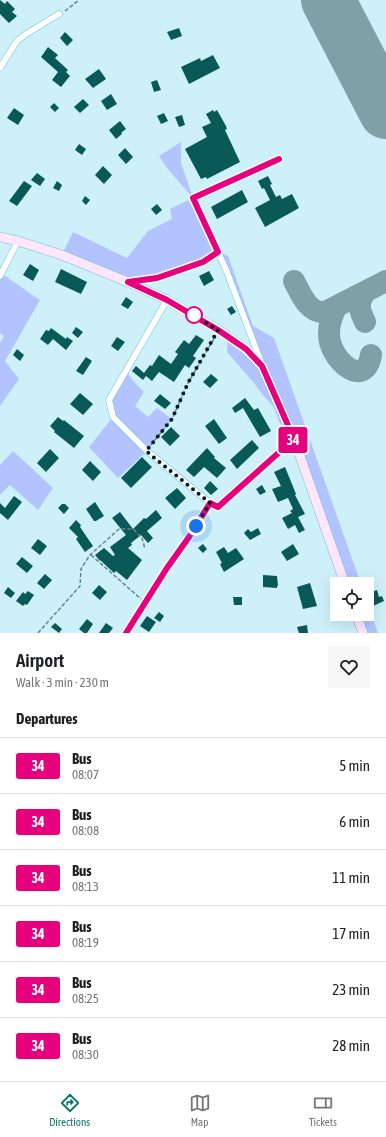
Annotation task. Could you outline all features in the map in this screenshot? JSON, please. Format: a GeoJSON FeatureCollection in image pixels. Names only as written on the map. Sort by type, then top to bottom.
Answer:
{"type":"FeatureCollection","features":[{"type":"Feature","properties":{"kind":"main road"},"geometry":{"type":"LineString","coordinates":[[0,237],[62,255],[128,282],[167,300],[218,330],[246,349],[262,366],[294,439],[343,577]]}},
{"type":"Feature","properties":{"kind":"main road"},"geometry":{"type":"LineString","coordinates":[[359,621],[363,633]]}},
{"type":"Feature","properties":{"kind":"street"},"geometry":{"type":"LineString","coordinates":[[0,68],[17,42],[26,34],[59,14]]}},
{"type":"Feature","properties":{"kind":"street"},"geometry":{"type":"LineString","coordinates":[[0,276],[18,241]]}},
{"type":"Feature","properties":{"kind":"street"},"geometry":{"type":"LineString","coordinates":[[128,282],[157,278],[203,262],[218,252],[262,366]]}},
{"type":"Feature","properties":{"kind":"street"},"geometry":{"type":"LineString","coordinates":[[167,300],[109,400],[113,417],[146,451],[210,503],[218,507],[294,439]]}},
{"type":"Feature","properties":{"kind":"street"},"geometry":{"type":"LineString","coordinates":[[126,633],[210,503]]}},
{"type":"Feature","properties":{"kind":"lane"},"geometry":{"type":"LineString","coordinates":[[218,252],[193,198],[279,159]]}},
{"type":"Feature","properties":{"kind":"path"},"geometry":{"type":"LineString","coordinates":[[59,14],[79,0]]}},
{"type":"Feature","properties":{"kind":"path"},"geometry":{"type":"LineString","coordinates":[[146,451],[172,419],[188,383],[218,330]]}},
{"type":"Feature","properties":{"kind":"path"},"geometry":{"type":"LineString","coordinates":[[38,633],[80,586],[81,569],[90,555],[119,529],[133,529],[142,538],[145,549]]}},
{"type":"Feature","properties":{"kind":"path"},"geometry":{"type":"LineString","coordinates":[[90,555],[145,602]]}},
{"type":"Feature","properties":{"kind":"shaded area"},"geometry":{"type":"Polygon","coordinates":[[[181,142],[181,163],[193,198],[167,168],[159,156],[181,142]]]}},
{"type":"Feature","properties":{"kind":"shaded area"},"geometry":{"type":"Polygon","coordinates":[[[193,198],[218,252],[157,278],[128,282],[62,255],[73,232],[127,258],[148,231],[172,219],[170,209],[193,198]]]}},
{"type":"Feature","properties":{"kind":"shaded area"},"geometry":{"type":"Polygon","coordinates":[[[218,252],[228,256],[253,326],[274,338],[359,577],[343,577],[294,439],[288,444],[273,406],[227,352],[228,336],[261,365],[218,252]]]}},
{"type":"Feature","properties":{"kind":"shaded area"},"geometry":{"type":"Polygon","coordinates":[[[2,274],[40,300],[5,361],[19,379],[0,406],[0,343],[4,336],[0,333],[0,276],[2,274]]]}},
{"type":"Feature","properties":{"kind":"shaded area"},"geometry":{"type":"Polygon","coordinates":[[[126,371],[144,392],[135,406],[148,417],[157,408],[172,419],[147,451],[118,478],[89,447],[113,417],[109,400],[126,371]]]}},
{"type":"Feature","properties":{"kind":"shaded area"},"geometry":{"type":"Polygon","coordinates":[[[13,451],[53,488],[38,510],[10,485],[0,495],[0,465],[13,451]]]}},
{"type":"Feature","properties":{"kind":"shaded area"},"geometry":{"type":"Polygon","coordinates":[[[359,621],[374,621],[378,633],[363,633],[359,621]]]}},
{"type":"Feature","properties":{"kind":"building"},"geometry":{"type":"Polygon","coordinates":[[[0,0],[5,4],[7,1],[15,9],[12,12],[17,16],[9,23],[0,14],[0,0]]]}},
{"type":"Feature","properties":{"kind":"building"},"geometry":{"type":"Polygon","coordinates":[[[179,28],[182,36],[171,40],[167,32],[179,28]]]}},
{"type":"Feature","properties":{"kind":"building"},"geometry":{"type":"Polygon","coordinates":[[[65,32],[73,40],[67,46],[60,38],[65,32]]]}},
{"type":"Feature","properties":{"kind":"building"},"geometry":{"type":"Polygon","coordinates":[[[48,47],[58,55],[55,58],[68,70],[66,72],[70,76],[61,87],[52,80],[58,72],[41,57],[48,47]]]}},
{"type":"Feature","properties":{"kind":"building"},"geometry":{"type":"Polygon","coordinates":[[[213,55],[220,68],[189,84],[181,67],[200,58],[201,61],[213,55]]]}},
{"type":"Feature","properties":{"kind":"building"},"geometry":{"type":"Polygon","coordinates":[[[99,69],[106,79],[93,88],[85,79],[99,69]]]}},
{"type":"Feature","properties":{"kind":"building"},"geometry":{"type":"Polygon","coordinates":[[[157,80],[161,90],[154,92],[151,82],[157,80]]]}},
{"type":"Feature","properties":{"kind":"building"},"geometry":{"type":"Polygon","coordinates":[[[111,94],[117,104],[107,110],[101,101],[111,94]]]}},
{"type":"Feature","properties":{"kind":"building"},"geometry":{"type":"Polygon","coordinates":[[[83,99],[89,105],[80,113],[74,107],[83,99]]]}},
{"type":"Feature","properties":{"kind":"building"},"geometry":{"type":"Polygon","coordinates":[[[54,103],[59,108],[55,112],[50,107],[54,103]]]}},
{"type":"Feature","properties":{"kind":"building"},"geometry":{"type":"Polygon","coordinates":[[[14,108],[24,115],[18,125],[7,118],[14,108]]]}},
{"type":"Feature","properties":{"kind":"building"},"geometry":{"type":"Polygon","coordinates":[[[213,110],[214,112],[217,110],[226,126],[227,129],[225,130],[240,162],[207,179],[206,177],[201,179],[185,149],[207,137],[202,127],[211,123],[206,114],[213,110]]]}},
{"type":"Feature","properties":{"kind":"building"},"geometry":{"type":"Polygon","coordinates":[[[164,113],[168,121],[161,124],[157,116],[164,113]]]}},
{"type":"Feature","properties":{"kind":"building"},"geometry":{"type":"Polygon","coordinates":[[[182,115],[185,125],[179,127],[175,117],[182,115]]]}},
{"type":"Feature","properties":{"kind":"building"},"geometry":{"type":"Polygon","coordinates":[[[120,121],[126,129],[116,139],[109,130],[120,121]]]}},
{"type":"Feature","properties":{"kind":"building"},"geometry":{"type":"Polygon","coordinates":[[[79,144],[86,149],[82,155],[75,150],[79,144]]]}},
{"type":"Feature","properties":{"kind":"building"},"geometry":{"type":"Polygon","coordinates":[[[125,148],[133,157],[126,164],[118,155],[125,148]]]}},
{"type":"Feature","properties":{"kind":"building"},"geometry":{"type":"Polygon","coordinates":[[[103,166],[112,175],[104,184],[95,175],[103,166]]]}},
{"type":"Feature","properties":{"kind":"building"},"geometry":{"type":"Polygon","coordinates":[[[37,173],[45,179],[40,186],[31,180],[37,173]]]}},
{"type":"Feature","properties":{"kind":"building"},"geometry":{"type":"Polygon","coordinates":[[[268,176],[272,184],[270,185],[276,197],[280,195],[282,199],[292,194],[299,208],[265,227],[255,208],[270,200],[264,188],[262,189],[258,181],[268,176]]]}},
{"type":"Feature","properties":{"kind":"building"},"geometry":{"type":"Polygon","coordinates":[[[24,181],[32,186],[17,206],[9,201],[24,181]]]}},
{"type":"Feature","properties":{"kind":"building"},"geometry":{"type":"Polygon","coordinates":[[[57,181],[62,185],[59,191],[53,188],[57,181]]]}},
{"type":"Feature","properties":{"kind":"building"},"geometry":{"type":"Polygon","coordinates":[[[242,190],[248,202],[217,219],[211,207],[242,190]]]}},
{"type":"Feature","properties":{"kind":"building"},"geometry":{"type":"Polygon","coordinates":[[[85,196],[90,200],[86,205],[82,201],[85,196]]]}},
{"type":"Feature","properties":{"kind":"building"},"geometry":{"type":"Polygon","coordinates":[[[157,204],[162,210],[156,215],[151,209],[157,204]]]}},
{"type":"Feature","properties":{"kind":"building"},"geometry":{"type":"Polygon","coordinates":[[[30,264],[39,270],[33,281],[23,275],[30,264]]]}},
{"type":"Feature","properties":{"kind":"building"},"geometry":{"type":"Polygon","coordinates":[[[61,269],[87,282],[81,294],[55,282],[61,269]]]}},
{"type":"Feature","properties":{"kind":"building"},"geometry":{"type":"Polygon","coordinates":[[[209,271],[214,280],[204,286],[199,276],[209,271]]]}},
{"type":"Feature","properties":{"kind":"building"},"geometry":{"type":"Polygon","coordinates":[[[126,297],[133,302],[128,309],[121,305],[126,297]]]}},
{"type":"Feature","properties":{"kind":"building"},"geometry":{"type":"Polygon","coordinates":[[[232,306],[236,312],[231,315],[227,309],[232,306]]]}},
{"type":"Feature","properties":{"kind":"building"},"geometry":{"type":"Polygon","coordinates":[[[76,327],[83,332],[78,338],[72,333],[76,327]]]}},
{"type":"Feature","properties":{"kind":"building"},"geometry":{"type":"Polygon","coordinates":[[[51,328],[66,339],[67,337],[73,341],[66,350],[53,339],[48,345],[40,339],[46,330],[49,331],[51,328]]]}},
{"type":"Feature","properties":{"kind":"building"},"geometry":{"type":"Polygon","coordinates":[[[196,335],[204,340],[193,356],[196,358],[189,368],[185,365],[174,382],[159,372],[152,381],[146,376],[143,380],[132,371],[136,366],[144,373],[150,365],[152,366],[159,355],[171,364],[178,354],[175,352],[184,340],[189,344],[196,335]]]}},
{"type":"Feature","properties":{"kind":"building"},"geometry":{"type":"Polygon","coordinates":[[[117,337],[125,342],[118,351],[111,346],[117,337]]]}},
{"type":"Feature","properties":{"kind":"building"},"geometry":{"type":"Polygon","coordinates":[[[17,349],[24,355],[20,361],[13,355],[17,349]]]}},
{"type":"Feature","properties":{"kind":"building"},"geometry":{"type":"Polygon","coordinates":[[[86,357],[92,361],[83,375],[76,371],[86,357]]]}},
{"type":"Feature","properties":{"kind":"building"},"geometry":{"type":"Polygon","coordinates":[[[211,374],[218,380],[210,388],[203,382],[211,374]]]}},
{"type":"Feature","properties":{"kind":"building"},"geometry":{"type":"Polygon","coordinates":[[[80,393],[93,404],[83,415],[70,404],[80,393]]]}},
{"type":"Feature","properties":{"kind":"building"},"geometry":{"type":"Polygon","coordinates":[[[160,394],[171,403],[165,409],[154,401],[160,394]]]}},
{"type":"Feature","properties":{"kind":"building"},"geometry":{"type":"Polygon","coordinates":[[[245,398],[254,410],[258,408],[271,431],[260,437],[243,408],[235,413],[232,408],[245,398]]]}},
{"type":"Feature","properties":{"kind":"building"},"geometry":{"type":"Polygon","coordinates":[[[58,417],[84,436],[74,448],[54,432],[55,431],[50,426],[58,417]]]}},
{"type":"Feature","properties":{"kind":"building"},"geometry":{"type":"Polygon","coordinates":[[[214,419],[227,438],[219,444],[205,426],[214,419]]]}},
{"type":"Feature","properties":{"kind":"building"},"geometry":{"type":"Polygon","coordinates":[[[171,427],[180,436],[170,446],[161,437],[171,427]]]}},
{"type":"Feature","properties":{"kind":"building"},"geometry":{"type":"Polygon","coordinates":[[[252,440],[259,448],[237,469],[230,460],[252,440]]]}},
{"type":"Feature","properties":{"kind":"building"},"geometry":{"type":"Polygon","coordinates":[[[207,448],[215,457],[214,458],[226,468],[217,478],[204,467],[194,477],[186,470],[207,448]]]}},
{"type":"Feature","properties":{"kind":"building"},"geometry":{"type":"Polygon","coordinates":[[[50,449],[59,458],[46,472],[37,463],[50,449]]]}},
{"type":"Feature","properties":{"kind":"building"},"geometry":{"type":"Polygon","coordinates":[[[142,457],[152,467],[131,488],[121,478],[142,457]]]}},
{"type":"Feature","properties":{"kind":"building"},"geometry":{"type":"Polygon","coordinates":[[[90,461],[101,472],[93,481],[82,470],[90,461]]]}},
{"type":"Feature","properties":{"kind":"building"},"geometry":{"type":"Polygon","coordinates":[[[285,467],[296,494],[295,495],[305,514],[298,517],[305,530],[299,533],[295,525],[288,529],[282,518],[292,513],[290,511],[293,509],[288,498],[278,502],[272,489],[281,486],[274,472],[285,467]]]}},
{"type":"Feature","properties":{"kind":"building"},"geometry":{"type":"Polygon","coordinates":[[[210,481],[218,489],[211,495],[204,488],[210,481]]]}},
{"type":"Feature","properties":{"kind":"building"},"geometry":{"type":"Polygon","coordinates":[[[262,485],[266,492],[260,495],[256,489],[262,485]]]}},
{"type":"Feature","properties":{"kind":"building"},"geometry":{"type":"Polygon","coordinates":[[[177,488],[186,498],[175,509],[165,498],[177,488]]]}},
{"type":"Feature","properties":{"kind":"building"},"geometry":{"type":"Polygon","coordinates":[[[14,496],[22,502],[8,520],[0,513],[0,503],[5,508],[14,496]]]}},
{"type":"Feature","properties":{"kind":"building"},"geometry":{"type":"Polygon","coordinates":[[[95,502],[104,516],[94,521],[86,509],[95,502]]]}},
{"type":"Feature","properties":{"kind":"building"},"geometry":{"type":"Polygon","coordinates":[[[62,504],[65,504],[69,508],[64,514],[58,508],[62,504]]]}},
{"type":"Feature","properties":{"kind":"building"},"geometry":{"type":"Polygon","coordinates":[[[156,510],[162,518],[147,531],[153,538],[148,543],[141,535],[131,543],[132,545],[128,548],[142,560],[127,580],[116,571],[114,573],[95,555],[104,548],[113,556],[115,555],[110,547],[126,535],[112,518],[120,512],[133,529],[144,518],[146,519],[156,510]]]}},
{"type":"Feature","properties":{"kind":"building"},"geometry":{"type":"Polygon","coordinates":[[[76,520],[81,525],[80,527],[93,546],[85,552],[76,539],[78,537],[69,528],[76,520]]]}},
{"type":"Feature","properties":{"kind":"building"},"geometry":{"type":"Polygon","coordinates":[[[258,528],[261,534],[250,540],[244,533],[248,529],[251,532],[258,528]]]}},
{"type":"Feature","properties":{"kind":"building"},"geometry":{"type":"Polygon","coordinates":[[[38,539],[47,546],[40,555],[31,548],[38,539]]]}},
{"type":"Feature","properties":{"kind":"building"},"geometry":{"type":"Polygon","coordinates":[[[203,544],[207,549],[203,553],[198,548],[203,544]]]}},
{"type":"Feature","properties":{"kind":"building"},"geometry":{"type":"Polygon","coordinates":[[[293,544],[299,554],[287,561],[281,552],[293,544]]]}},
{"type":"Feature","properties":{"kind":"building"},"geometry":{"type":"Polygon","coordinates":[[[224,547],[228,553],[236,548],[244,559],[224,572],[220,564],[222,563],[216,552],[224,547]]]}},
{"type":"Feature","properties":{"kind":"building"},"geometry":{"type":"Polygon","coordinates":[[[22,557],[33,566],[27,573],[16,564],[22,557]]]}},
{"type":"Feature","properties":{"kind":"building"},"geometry":{"type":"Polygon","coordinates":[[[45,574],[52,580],[44,589],[37,583],[45,574]]]}},
{"type":"Feature","properties":{"kind":"building"},"geometry":{"type":"Polygon","coordinates":[[[263,575],[277,576],[277,588],[263,587],[263,575]]]}},
{"type":"Feature","properties":{"kind":"building"},"geometry":{"type":"Polygon","coordinates":[[[310,583],[317,606],[303,609],[297,587],[310,583]]]}},
{"type":"Feature","properties":{"kind":"building"},"geometry":{"type":"Polygon","coordinates":[[[99,585],[107,592],[100,600],[92,593],[99,585]]]}},
{"type":"Feature","properties":{"kind":"building"},"geometry":{"type":"Polygon","coordinates":[[[8,587],[15,593],[11,598],[4,593],[8,587]]]}},
{"type":"Feature","properties":{"kind":"building"},"geometry":{"type":"Polygon","coordinates":[[[377,590],[379,597],[382,596],[384,601],[374,606],[374,591],[377,590]]]}},
{"type":"Feature","properties":{"kind":"building"},"geometry":{"type":"Polygon","coordinates":[[[28,591],[34,595],[27,605],[25,604],[23,606],[16,601],[23,592],[25,594],[28,591]]]}},
{"type":"Feature","properties":{"kind":"building"},"geometry":{"type":"Polygon","coordinates":[[[233,597],[242,597],[242,605],[234,605],[233,597]]]}},
{"type":"Feature","properties":{"kind":"building"},"geometry":{"type":"Polygon","coordinates":[[[159,612],[164,616],[160,622],[154,618],[159,612]]]}},
{"type":"Feature","properties":{"kind":"building"},"geometry":{"type":"Polygon","coordinates":[[[147,616],[156,622],[149,632],[140,626],[147,616]]]}},
{"type":"Feature","properties":{"kind":"building"},"geometry":{"type":"Polygon","coordinates":[[[87,619],[93,624],[87,633],[84,633],[79,629],[87,619]]]}},
{"type":"Feature","properties":{"kind":"building"},"geometry":{"type":"Polygon","coordinates":[[[55,623],[62,629],[59,633],[51,627],[55,623]]]}},
{"type":"Feature","properties":{"kind":"building"},"geometry":{"type":"Polygon","coordinates":[[[106,623],[113,628],[109,633],[99,633],[106,623]]]}},
{"type":"Feature","properties":{"kind":"building"},"geometry":{"type":"Polygon","coordinates":[[[307,625],[308,633],[299,633],[297,627],[307,625]]]}},
{"type":"Feature","properties":{"kind":"taxiway"},"geometry":{"type":"LineString","coordinates":[[294,281],[305,301],[314,310],[325,312],[337,306]]}},
{"type":"Feature","properties":{"kind":"taxiway"},"geometry":{"type":"LineString","coordinates":[[371,355],[367,365],[362,370],[355,371],[347,367],[340,361],[330,343],[330,322],[337,306],[386,281]]}},
{"type":"Feature","properties":{"kind":"taxiway"},"geometry":{"type":"LineString","coordinates":[[365,292],[360,304],[361,314],[365,322]]}},
{"type":"Feature","properties":{"kind":"runway"},"geometry":{"type":"LineString","coordinates":[[328,0],[386,112]]}},
{"type":"Feature","properties":{"kind":"bus line","name":"34"},"geometry":{"type":"LineString","coordinates":[[126,633],[210,503],[218,507],[294,439],[262,366],[246,349],[228,336],[167,300],[128,282],[157,278],[203,262],[218,252],[193,198],[279,159]]}},
{"type":"Feature","properties":{"kind":"route"},"geometry":{"type":"LineString","coordinates":[[194,315],[218,330],[188,383],[172,419],[146,451],[210,503],[196,526]]}}]}
